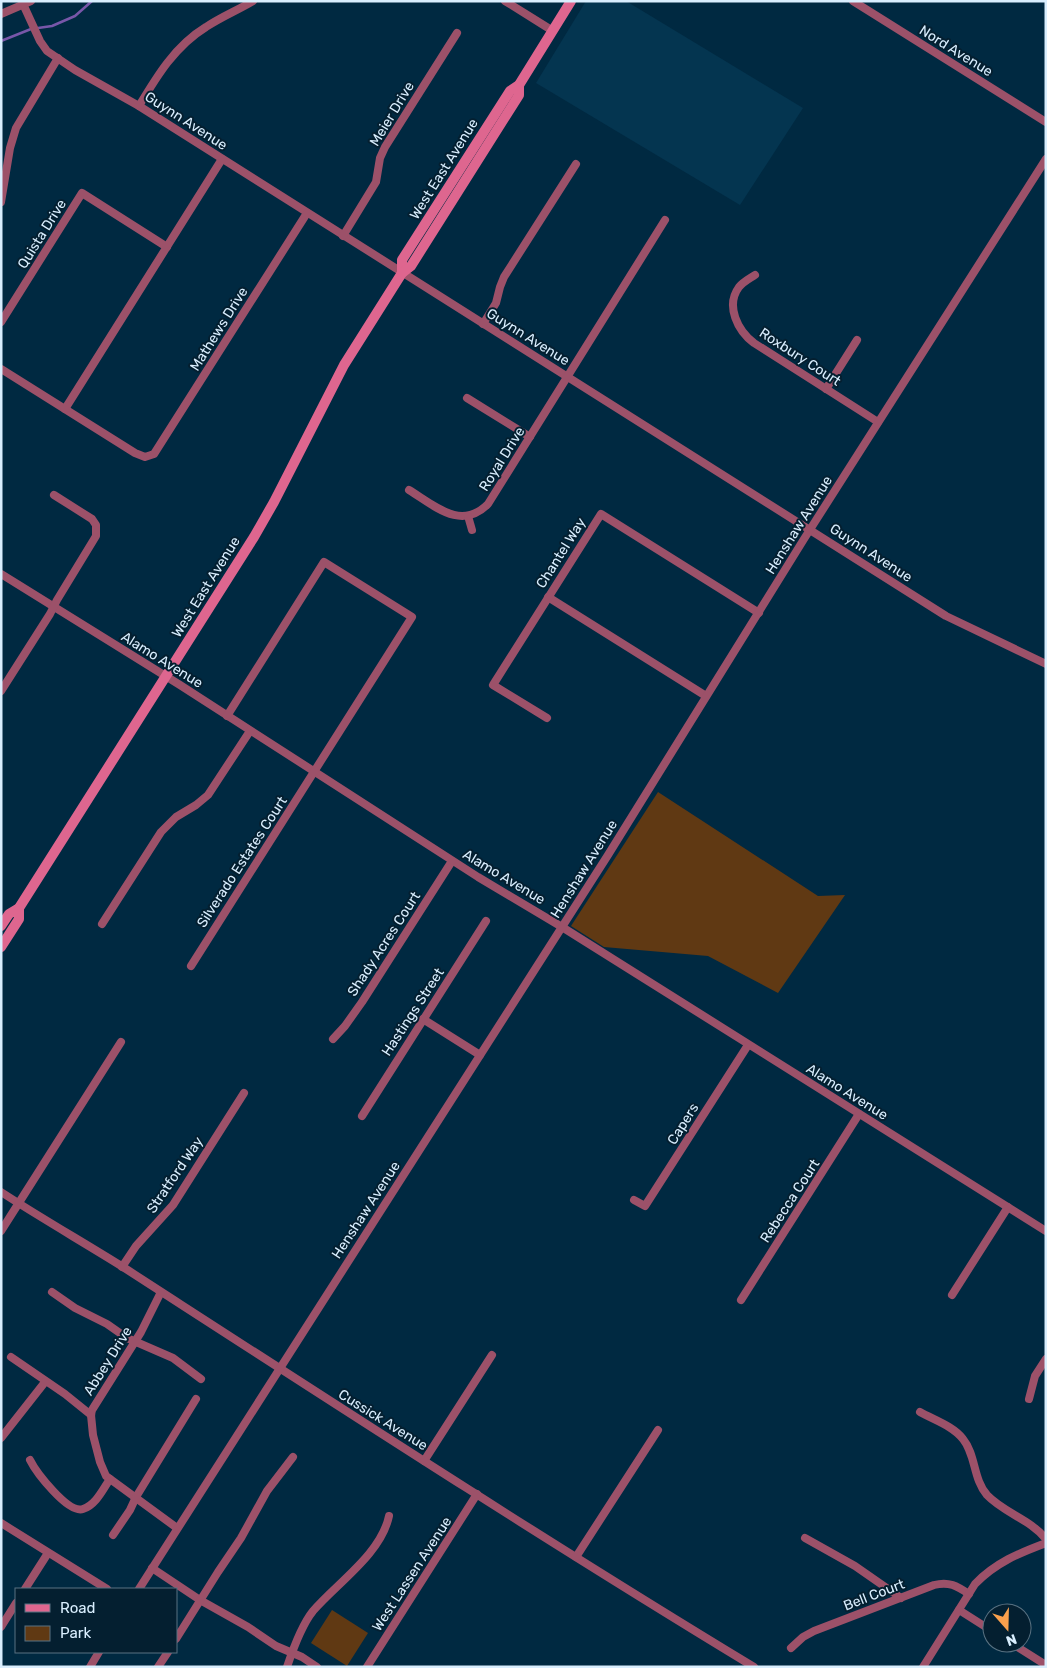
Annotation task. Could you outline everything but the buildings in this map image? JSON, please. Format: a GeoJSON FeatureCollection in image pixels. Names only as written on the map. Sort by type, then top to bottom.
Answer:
{"type":"FeatureCollection","features":[{"type":"Feature","properties":{"kind":"main road","name":"West East Avenue"},"geometry":{"type":"LineString","coordinates":[[1,926],[9,914],[19,908],[265,518],[344,365],[402,273],[402,260],[510,91],[519,85],[571,1]]}},
{"type":"Feature","properties":{"kind":"main road","name":"West East Avenue"},"geometry":{"type":"LineString","coordinates":[[1,947],[19,919],[19,908]]}},
{"type":"Feature","properties":{"kind":"street"},"geometry":{"type":"LineString","coordinates":[[139,106],[163,67],[186,41],[206,26],[253,1]]}},
{"type":"Feature","properties":{"kind":"street"},"geometry":{"type":"LineString","coordinates":[[505,1],[553,32]]}},
{"type":"Feature","properties":{"kind":"street","name":"Nord Avenue"},"geometry":{"type":"LineString","coordinates":[[853,1],[1046,122]]}},
{"type":"Feature","properties":{"kind":"street"},"geometry":{"type":"LineString","coordinates":[[1,14],[27,3]]}},
{"type":"Feature","properties":{"kind":"street","name":"Guynn Avenue"},"geometry":{"type":"LineString","coordinates":[[27,3],[28,14],[40,41],[47,50],[75,70],[139,106],[946,616],[1046,664]]}},
{"type":"Feature","properties":{"kind":"street","name":"Meier Drive"},"geometry":{"type":"LineString","coordinates":[[343,236],[376,182],[380,158],[385,147],[457,33]]}},
{"type":"Feature","properties":{"kind":"street"},"geometry":{"type":"LineString","coordinates":[[1,202],[8,153],[16,128],[58,58]]}},
{"type":"Feature","properties":{"kind":"street"},"geometry":{"type":"LineString","coordinates":[[1,369],[65,409],[222,159]]}},
{"type":"Feature","properties":{"kind":"street","name":"Henshaw Avenue"},"geometry":{"type":"LineString","coordinates":[[140,1588],[562,926],[810,529],[1046,159]]}},
{"type":"Feature","properties":{"kind":"street"},"geometry":{"type":"LineString","coordinates":[[483,324],[496,303],[504,277],[576,164]]}},
{"type":"Feature","properties":{"kind":"street","name":"Quista Drive"},"geometry":{"type":"LineString","coordinates":[[1,322],[82,193],[167,247]]}},
{"type":"Feature","properties":{"kind":"street","name":"Mathews Drive"},"geometry":{"type":"LineString","coordinates":[[65,409],[140,456],[154,454],[307,213]]}},
{"type":"Feature","properties":{"kind":"street","name":"Royal Drive"},"geometry":{"type":"LineString","coordinates":[[468,516],[478,512],[488,504],[665,220]]}},
{"type":"Feature","properties":{"kind":"street","name":"Roxbury Court"},"geometry":{"type":"LineString","coordinates":[[755,275],[742,285],[736,294],[734,308],[736,323],[739,329],[754,344],[878,422]]}},
{"type":"Feature","properties":{"kind":"street"},"geometry":{"type":"LineString","coordinates":[[826,389],[856,340]]}},
{"type":"Feature","properties":{"kind":"street"},"geometry":{"type":"LineString","coordinates":[[467,398],[530,437]]}},
{"type":"Feature","properties":{"kind":"street"},"geometry":{"type":"LineString","coordinates":[[410,490],[449,514],[468,516],[472,530]]}},
{"type":"Feature","properties":{"kind":"street"},"geometry":{"type":"LineString","coordinates":[[1,691],[94,540],[97,532],[96,525],[89,516],[54,494]]}},
{"type":"Feature","properties":{"kind":"street","name":"Chantel Way"},"geometry":{"type":"LineString","coordinates":[[546,718],[493,684],[601,514],[759,613]]}},
{"type":"Feature","properties":{"kind":"street","name":"Silverado Estates Court"},"geometry":{"type":"LineString","coordinates":[[191,966],[412,617],[324,562],[228,716]]}},
{"type":"Feature","properties":{"kind":"street","name":"Alamo Avenue"},"geometry":{"type":"LineString","coordinates":[[1,574],[228,716],[452,861],[562,926],[748,1045],[1046,1231]]}},
{"type":"Feature","properties":{"kind":"street"},"geometry":{"type":"LineString","coordinates":[[548,597],[706,696]]}},
{"type":"Feature","properties":{"kind":"street"},"geometry":{"type":"LineString","coordinates":[[102,924],[161,832],[176,817],[208,795],[250,731]]}},
{"type":"Feature","properties":{"kind":"street","name":"Shady Acres Court"},"geometry":{"type":"LineString","coordinates":[[333,1039],[362,1002],[452,861]]}},
{"type":"Feature","properties":{"kind":"street","name":"Hastings Street"},"geometry":{"type":"LineString","coordinates":[[362,1116],[486,921]]}},
{"type":"Feature","properties":{"kind":"street"},"geometry":{"type":"LineString","coordinates":[[424,1019],[480,1055]]}},
{"type":"Feature","properties":{"kind":"street"},"geometry":{"type":"LineString","coordinates":[[1,1231],[121,1042]]}},
{"type":"Feature","properties":{"kind":"street","name":"Capers"},"geometry":{"type":"LineString","coordinates":[[634,1200],[645,1206],[748,1045]]}},
{"type":"Feature","properties":{"kind":"street","name":"Stratford Way"},"geometry":{"type":"LineString","coordinates":[[122,1267],[136,1246],[173,1205],[244,1093]]}},
{"type":"Feature","properties":{"kind":"street","name":"Rebecca Court"},"geometry":{"type":"LineString","coordinates":[[741,1300],[859,1114]]}},
{"type":"Feature","properties":{"kind":"street","name":"Cussick Avenue"},"geometry":{"type":"LineString","coordinates":[[1,1192],[122,1267],[576,1557],[754,1667]]}},
{"type":"Feature","properties":{"kind":"street"},"geometry":{"type":"LineString","coordinates":[[952,1295],[1008,1208]]}},
{"type":"Feature","properties":{"kind":"street"},"geometry":{"type":"LineString","coordinates":[[52,1292],[75,1308],[107,1324],[128,1338],[173,1358],[201,1379]]}},
{"type":"Feature","properties":{"kind":"street","name":"Abbey Drive"},"geometry":{"type":"LineString","coordinates":[[161,1292],[136,1341],[92,1410],[91,1415],[93,1434],[100,1462],[110,1479],[178,1528]]}},
{"type":"Feature","properties":{"kind":"street"},"geometry":{"type":"LineString","coordinates":[[424,1461],[492,1355]]}},
{"type":"Feature","properties":{"kind":"street"},"geometry":{"type":"LineString","coordinates":[[11,1357],[91,1415]]}},
{"type":"Feature","properties":{"kind":"street"},"geometry":{"type":"LineString","coordinates":[[1029,1399],[1035,1376],[1046,1359]]}},
{"type":"Feature","properties":{"kind":"street"},"geometry":{"type":"LineString","coordinates":[[1,1438],[45,1382]]}},
{"type":"Feature","properties":{"kind":"street"},"geometry":{"type":"LineString","coordinates":[[113,1535],[196,1399]]}},
{"type":"Feature","properties":{"kind":"street"},"geometry":{"type":"LineString","coordinates":[[920,1412],[960,1435],[968,1447],[978,1478],[985,1492],[998,1505],[1037,1528],[1046,1541],[1013,1556],[981,1578],[923,1667]]}},
{"type":"Feature","properties":{"kind":"street"},"geometry":{"type":"LineString","coordinates":[[576,1557],[658,1430]]}},
{"type":"Feature","properties":{"kind":"street"},"geometry":{"type":"LineString","coordinates":[[178,1637],[241,1538],[267,1491],[293,1457]]}},
{"type":"Feature","properties":{"kind":"street"},"geometry":{"type":"LineString","coordinates":[[30,1460],[42,1479],[77,1509],[84,1509],[91,1504],[110,1479]]}},
{"type":"Feature","properties":{"kind":"street","name":"West Lassen Avenue"},"geometry":{"type":"LineString","coordinates":[[367,1667],[477,1494]]}},
{"type":"Feature","properties":{"kind":"street"},"geometry":{"type":"LineString","coordinates":[[287,1667],[306,1622],[313,1611],[367,1556],[384,1530],[389,1516]]}},
{"type":"Feature","properties":{"kind":"street"},"geometry":{"type":"LineString","coordinates":[[1,1523],[105,1588]]}},
{"type":"Feature","properties":{"kind":"street"},"geometry":{"type":"LineString","coordinates":[[805,1538],[855,1566],[901,1598]]}},
{"type":"Feature","properties":{"kind":"street"},"geometry":{"type":"LineString","coordinates":[[26,1588],[48,1553]]}},
{"type":"Feature","properties":{"kind":"street"},"geometry":{"type":"LineString","coordinates":[[152,1568],[200,1600],[241,1622],[276,1646],[317,1667]]}},
{"type":"Feature","properties":{"kind":"street","name":"Bell Court"},"geometry":{"type":"LineString","coordinates":[[791,1648],[803,1637],[814,1631],[934,1585],[945,1583],[958,1586],[969,1594]]}},
{"type":"Feature","properties":{"kind":"street"},"geometry":{"type":"LineString","coordinates":[[1,1627],[15,1605]]}},
{"type":"Feature","properties":{"kind":"street"},"geometry":{"type":"LineString","coordinates":[[959,1610],[982,1625]]}},
{"type":"Feature","properties":{"kind":"street"},"geometry":{"type":"LineString","coordinates":[[90,1667],[98,1653]]}},
{"type":"Feature","properties":{"kind":"street"},"geometry":{"type":"LineString","coordinates":[[158,1667],[167,1653]]}},
{"type":"Feature","properties":{"kind":"street"},"geometry":{"type":"LineString","coordinates":[[1027,1653],[1046,1665]]}},
{"type":"Feature","properties":{"kind":"shaded area"},"geometry":{"type":"Polygon","coordinates":[[[586,1],[626,1],[803,108],[740,205],[536,83],[586,1]]]}},
{"type":"Feature","properties":{"kind":"green space"},"geometry":{"type":"Polygon","coordinates":[[[658,792],[818,896],[845,895],[778,993],[708,956],[604,947],[571,926],[658,792]]]}},
{"type":"Feature","properties":{"kind":"green space"},"geometry":{"type":"Polygon","coordinates":[[[332,1610],[368,1633],[347,1666],[311,1643],[332,1610]]]}},
{"type":"Feature","properties":{"kind":"waterway"},"geometry":{"type":"LineString","coordinates":[[1,41],[31,29],[52,26],[75,16],[92,1]]}}]}
